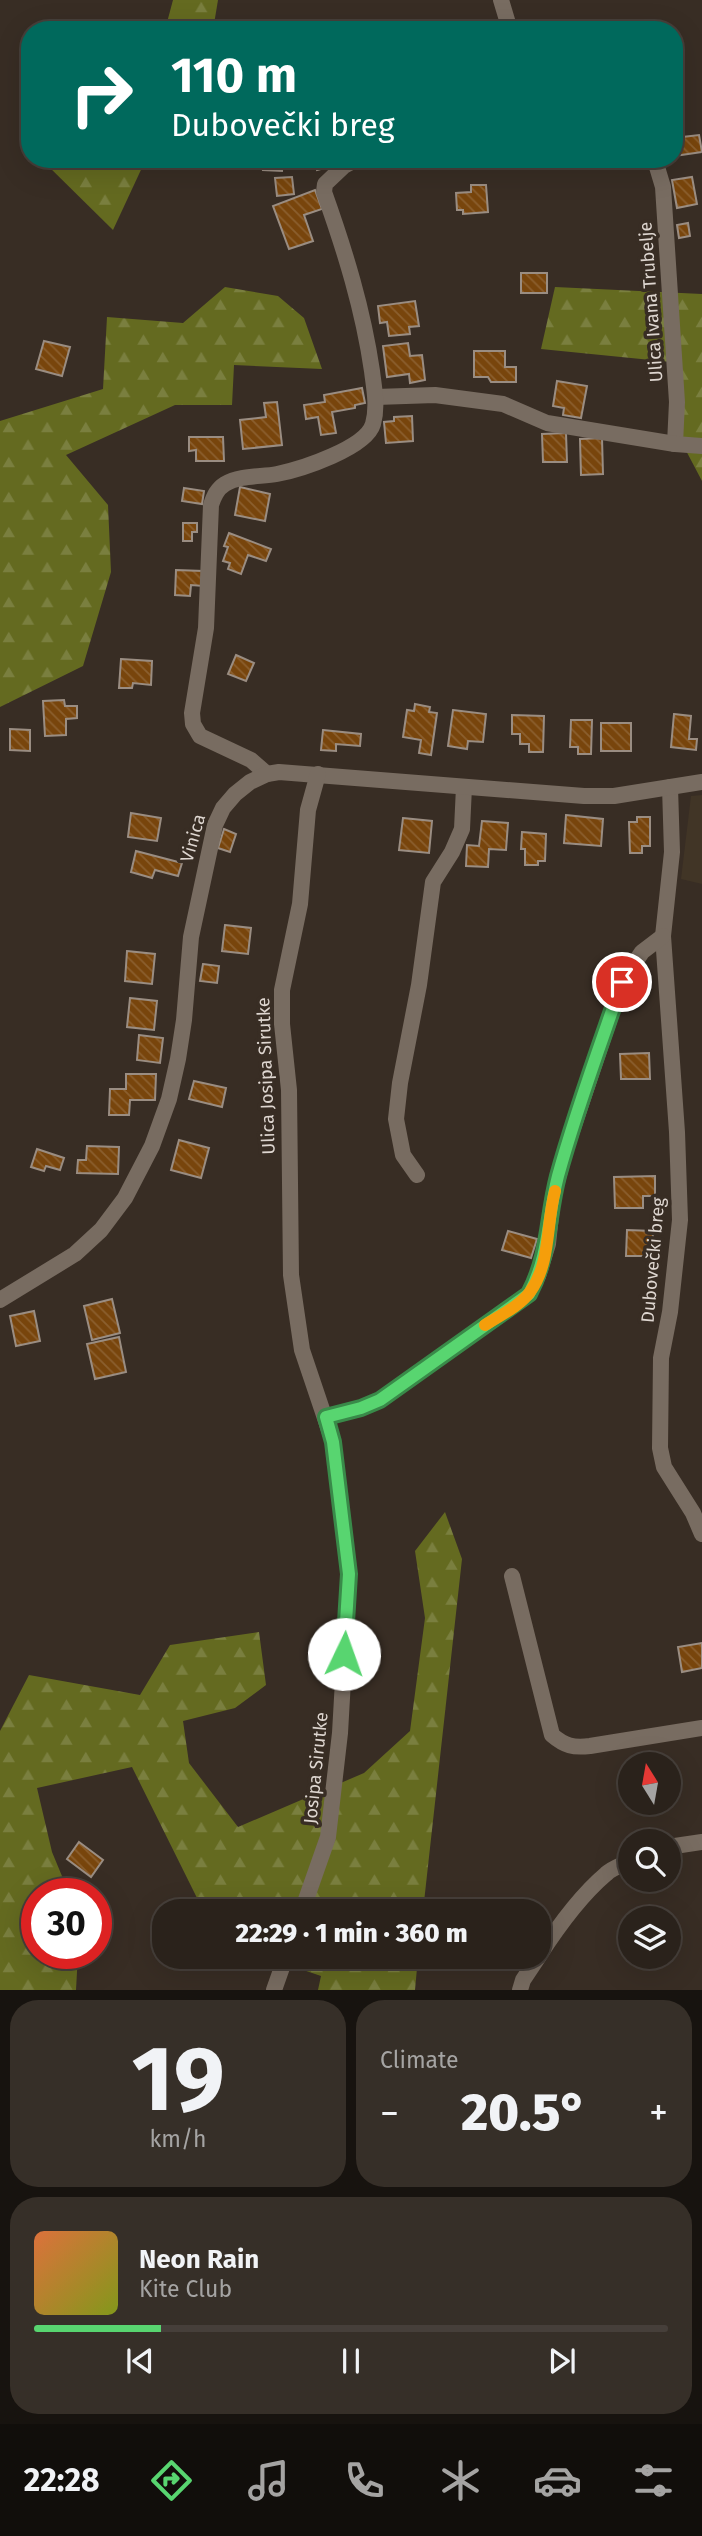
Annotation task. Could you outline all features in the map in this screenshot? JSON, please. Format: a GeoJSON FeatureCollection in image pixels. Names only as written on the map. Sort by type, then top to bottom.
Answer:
{"type":"FeatureCollection","features":[{"type":"Feature","properties":{"kind":"street"},"geometry":{"type":"LineString","coordinates":[[501,0],[507,21]]}},
{"type":"Feature","properties":{"kind":"street"},"geometry":{"type":"LineString","coordinates":[[342,168],[325,184],[324,192],[358,296],[368,340],[376,397],[373,426],[367,436],[355,445],[299,468],[226,483],[214,495],[211,505],[206,628],[192,713],[200,736],[251,760],[267,774],[318,774],[584,796],[614,796],[702,782]]}},
{"type":"Feature","properties":{"kind":"street","name":"Ulica Ivana Trubelje"},"geometry":{"type":"LineString","coordinates":[[657,168],[663,187],[677,402],[675,444]]}},
{"type":"Feature","properties":{"kind":"street"},"geometry":{"type":"LineString","coordinates":[[376,397],[435,395],[503,404],[547,423],[702,446]]}},
{"type":"Feature","properties":{"kind":"street","name":"Vinica"},"geometry":{"type":"LineString","coordinates":[[0,1300],[75,1254],[101,1230],[125,1198],[152,1146],[169,1099],[178,1059],[191,937],[215,825],[223,807],[235,794],[267,774]]}},
{"type":"Feature","properties":{"kind":"street","name":"Ulica Josipa Sirutke"},"geometry":{"type":"LineString","coordinates":[[318,774],[308,810],[300,904],[282,990],[282,1024],[289,1090],[290,1275],[302,1350],[326,1417]]}},
{"type":"Feature","properties":{"kind":"street"},"geometry":{"type":"LineString","coordinates":[[417,1175],[403,1155],[396,1119],[400,1083],[419,985],[433,882],[452,852],[462,829],[464,787]]}},
{"type":"Feature","properties":{"kind":"street","name":"Dubovečki breg"},"geometry":{"type":"LineString","coordinates":[[670,787],[672,852],[663,936],[677,1132],[680,1220],[670,1312],[661,1358],[660,1448],[664,1467],[693,1513],[702,1534]]}},
{"type":"Feature","properties":{"kind":"street"},"geometry":{"type":"LineString","coordinates":[[326,1417],[380,1400],[529,1294],[548,1244],[553,1197],[565,1152],[622,982],[642,952],[663,936]]}},
{"type":"Feature","properties":{"kind":"street","name":"Josipa Sirutke"},"geometry":{"type":"LineString","coordinates":[[306,1899],[328,1837],[340,1733],[349,1574],[333,1442],[326,1417]]}},
{"type":"Feature","properties":{"kind":"street"},"geometry":{"type":"LineString","coordinates":[[512,1576],[552,1735],[561,1743],[571,1748],[590,1746],[702,1728]]}},
{"type":"Feature","properties":{"kind":"street"},"geometry":{"type":"LineString","coordinates":[[681,1845],[702,1842]]}},
{"type":"Feature","properties":{"kind":"street"},"geometry":{"type":"LineString","coordinates":[[551,1937],[607,1872],[618,1867]]}},
{"type":"Feature","properties":{"kind":"street"},"geometry":{"type":"LineString","coordinates":[[274,1990],[281,1969]]}},
{"type":"Feature","properties":{"kind":"street"},"geometry":{"type":"LineString","coordinates":[[520,1990],[530,1969]]}},
{"type":"Feature","properties":{"kind":"shaded area"},"geometry":{"type":"Polygon","coordinates":[[[702,795],[702,884],[681,879],[691,796],[702,795]]]}},
{"type":"Feature","properties":{"kind":"green space"},"geometry":{"type":"Polygon","coordinates":[[[173,0],[218,0],[214,21],[167,21],[173,0]]]}},
{"type":"Feature","properties":{"kind":"green space"},"geometry":{"type":"Polygon","coordinates":[[[50,168],[142,168],[113,230],[50,168]]]}},
{"type":"Feature","properties":{"kind":"green space"},"geometry":{"type":"Polygon","coordinates":[[[225,287],[278,296],[304,318],[322,369],[234,365],[232,405],[175,405],[66,455],[108,505],[111,572],[83,666],[0,707],[0,421],[103,389],[107,317],[183,323],[225,287]]]}},
{"type":"Feature","properties":{"kind":"green space"},"geometry":{"type":"Polygon","coordinates":[[[555,287],[702,294],[702,481],[672,424],[671,362],[541,349],[555,287]]]}},
{"type":"Feature","properties":{"kind":"green space"},"geometry":{"type":"Polygon","coordinates":[[[445,1512],[462,1559],[424,1899],[198,1899],[132,1767],[37,1788],[52,1852],[63,1878],[21,1878],[21,1969],[77,1969],[76,1990],[0,1990],[0,1731],[29,1675],[140,1695],[170,1645],[259,1632],[266,1685],[235,1708],[183,1721],[189,1763],[238,1827],[364,1773],[410,1731],[425,1618],[415,1551],[445,1512]]]}},
{"type":"Feature","properties":{"kind":"green space"},"geometry":{"type":"Polygon","coordinates":[[[300,1969],[417,1969],[415,1990],[318,1990],[321,1976],[300,1969]]]}},
{"type":"Feature","properties":{"kind":"building"},"geometry":{"type":"Polygon","coordinates":[[[699,135],[702,152],[683,155],[683,137],[699,135]]]}},
{"type":"Feature","properties":{"kind":"building"},"geometry":{"type":"Polygon","coordinates":[[[263,168],[282,168],[282,171],[263,168]]]}},
{"type":"Feature","properties":{"kind":"building"},"geometry":{"type":"Polygon","coordinates":[[[292,177],[294,194],[277,196],[275,178],[292,177]]]}},
{"type":"Feature","properties":{"kind":"building"},"geometry":{"type":"Polygon","coordinates":[[[692,177],[697,204],[677,208],[672,180],[692,177]]]}},
{"type":"Feature","properties":{"kind":"building"},"geometry":{"type":"Polygon","coordinates":[[[471,185],[486,185],[488,212],[463,214],[463,210],[457,210],[456,193],[471,192],[471,185]]]}},
{"type":"Feature","properties":{"kind":"building"},"geometry":{"type":"Polygon","coordinates":[[[315,190],[322,209],[304,215],[313,241],[289,249],[273,206],[315,190]]]}},
{"type":"Feature","properties":{"kind":"building"},"geometry":{"type":"Polygon","coordinates":[[[688,223],[690,236],[679,238],[677,225],[688,223]]]}},
{"type":"Feature","properties":{"kind":"building"},"geometry":{"type":"Polygon","coordinates":[[[521,273],[547,273],[547,293],[521,293],[521,273]]]}},
{"type":"Feature","properties":{"kind":"building"},"geometry":{"type":"Polygon","coordinates":[[[415,301],[419,326],[409,327],[410,334],[389,336],[387,322],[380,323],[378,306],[415,301]]]}},
{"type":"Feature","properties":{"kind":"building"},"geometry":{"type":"Polygon","coordinates":[[[44,341],[70,347],[62,376],[36,369],[44,341]]]}},
{"type":"Feature","properties":{"kind":"building"},"geometry":{"type":"Polygon","coordinates":[[[408,343],[410,356],[422,355],[425,380],[410,383],[409,374],[387,377],[383,346],[408,343]]]}},
{"type":"Feature","properties":{"kind":"building"},"geometry":{"type":"Polygon","coordinates":[[[474,351],[505,351],[505,367],[516,367],[516,382],[491,382],[488,377],[474,377],[474,351]]]}},
{"type":"Feature","properties":{"kind":"building"},"geometry":{"type":"Polygon","coordinates":[[[557,381],[587,386],[581,418],[563,415],[564,408],[553,406],[557,381]]]}},
{"type":"Feature","properties":{"kind":"building"},"geometry":{"type":"Polygon","coordinates":[[[362,388],[365,403],[355,405],[355,408],[332,412],[336,433],[321,435],[318,417],[306,419],[304,405],[325,402],[324,395],[362,388]]]}},
{"type":"Feature","properties":{"kind":"building"},"geometry":{"type":"Polygon","coordinates":[[[277,402],[282,445],[243,449],[240,420],[266,417],[264,403],[277,402]]]}},
{"type":"Feature","properties":{"kind":"building"},"geometry":{"type":"Polygon","coordinates":[[[412,416],[413,441],[386,443],[384,422],[394,421],[394,417],[412,416]]]}},
{"type":"Feature","properties":{"kind":"building"},"geometry":{"type":"Polygon","coordinates":[[[566,433],[567,462],[543,462],[542,434],[566,433]]]}},
{"type":"Feature","properties":{"kind":"building"},"geometry":{"type":"Polygon","coordinates":[[[189,437],[223,437],[224,461],[196,461],[196,450],[189,451],[189,437]]]}},
{"type":"Feature","properties":{"kind":"building"},"geometry":{"type":"Polygon","coordinates":[[[602,438],[603,474],[581,475],[580,439],[602,438]]]}},
{"type":"Feature","properties":{"kind":"building"},"geometry":{"type":"Polygon","coordinates":[[[240,487],[270,494],[265,521],[235,515],[240,487]]]}},
{"type":"Feature","properties":{"kind":"building"},"geometry":{"type":"Polygon","coordinates":[[[184,488],[204,491],[202,504],[182,501],[184,488]]]}},
{"type":"Feature","properties":{"kind":"building"},"geometry":{"type":"Polygon","coordinates":[[[183,523],[197,523],[197,532],[192,532],[192,541],[183,541],[183,523]]]}},
{"type":"Feature","properties":{"kind":"building"},"geometry":{"type":"Polygon","coordinates":[[[229,533],[271,549],[266,561],[248,555],[241,574],[228,569],[230,563],[223,561],[228,547],[224,546],[229,533]]]}},
{"type":"Feature","properties":{"kind":"building"},"geometry":{"type":"Polygon","coordinates":[[[176,570],[203,571],[203,586],[191,585],[190,596],[175,595],[176,570]]]}},
{"type":"Feature","properties":{"kind":"building"},"geometry":{"type":"Polygon","coordinates":[[[236,655],[254,663],[246,681],[228,674],[236,655]]]}},
{"type":"Feature","properties":{"kind":"building"},"geometry":{"type":"Polygon","coordinates":[[[121,659],[152,661],[151,685],[133,683],[132,688],[119,688],[121,659]]]}},
{"type":"Feature","properties":{"kind":"building"},"geometry":{"type":"Polygon","coordinates":[[[64,700],[65,706],[77,706],[77,718],[66,719],[66,735],[45,736],[43,701],[64,700]]]}},
{"type":"Feature","properties":{"kind":"building"},"geometry":{"type":"Polygon","coordinates":[[[415,704],[430,707],[429,712],[437,713],[431,755],[419,753],[421,740],[403,737],[407,710],[414,711],[415,704]]]}},
{"type":"Feature","properties":{"kind":"building"},"geometry":{"type":"Polygon","coordinates":[[[453,710],[486,714],[483,742],[468,741],[467,749],[448,746],[453,710]]]}},
{"type":"Feature","properties":{"kind":"building"},"geometry":{"type":"Polygon","coordinates":[[[674,714],[691,716],[689,739],[697,739],[696,750],[671,747],[674,714]]]}},
{"type":"Feature","properties":{"kind":"building"},"geometry":{"type":"Polygon","coordinates":[[[512,715],[544,716],[543,752],[529,752],[529,744],[520,744],[520,734],[512,734],[512,715]]]}},
{"type":"Feature","properties":{"kind":"building"},"geometry":{"type":"Polygon","coordinates":[[[571,720],[592,720],[591,754],[578,754],[578,747],[570,747],[571,720]]]}},
{"type":"Feature","properties":{"kind":"building"},"geometry":{"type":"Polygon","coordinates":[[[601,723],[631,723],[631,751],[601,751],[601,723]]]}},
{"type":"Feature","properties":{"kind":"building"},"geometry":{"type":"Polygon","coordinates":[[[10,729],[30,730],[30,751],[10,750],[10,729]]]}},
{"type":"Feature","properties":{"kind":"building"},"geometry":{"type":"Polygon","coordinates":[[[323,730],[361,734],[360,746],[336,744],[336,751],[321,750],[323,730]]]}},
{"type":"Feature","properties":{"kind":"building"},"geometry":{"type":"Polygon","coordinates":[[[131,813],[161,818],[157,841],[128,837],[131,813]]]}},
{"type":"Feature","properties":{"kind":"building"},"geometry":{"type":"Polygon","coordinates":[[[566,815],[603,819],[601,846],[564,843],[566,815]]]}},
{"type":"Feature","properties":{"kind":"building"},"geometry":{"type":"Polygon","coordinates":[[[637,817],[650,817],[650,846],[642,846],[642,853],[630,853],[629,822],[637,822],[637,817]]]}},
{"type":"Feature","properties":{"kind":"building"},"geometry":{"type":"Polygon","coordinates":[[[403,818],[432,821],[429,853],[399,850],[403,818]]]}},
{"type":"Feature","properties":{"kind":"building"},"geometry":{"type":"Polygon","coordinates":[[[482,821],[508,823],[506,850],[489,849],[488,867],[466,866],[467,845],[479,846],[482,821]]]}},
{"type":"Feature","properties":{"kind":"building"},"geometry":{"type":"Polygon","coordinates":[[[224,829],[236,834],[230,852],[218,848],[224,829]]]}},
{"type":"Feature","properties":{"kind":"building"},"geometry":{"type":"Polygon","coordinates":[[[522,832],[546,834],[545,861],[538,861],[538,865],[525,865],[525,849],[521,849],[522,832]]]}},
{"type":"Feature","properties":{"kind":"building"},"geometry":{"type":"Polygon","coordinates":[[[136,851],[182,863],[178,876],[155,870],[152,878],[131,872],[136,851]]]}},
{"type":"Feature","properties":{"kind":"building"},"geometry":{"type":"Polygon","coordinates":[[[225,925],[251,928],[248,954],[222,951],[225,925]]]}},
{"type":"Feature","properties":{"kind":"building"},"geometry":{"type":"Polygon","coordinates":[[[127,951],[155,954],[152,984],[125,981],[127,951]]]}},
{"type":"Feature","properties":{"kind":"building"},"geometry":{"type":"Polygon","coordinates":[[[203,964],[219,966],[217,983],[200,981],[203,964]]]}},
{"type":"Feature","properties":{"kind":"building"},"geometry":{"type":"Polygon","coordinates":[[[130,998],[157,1001],[154,1030],[127,1027],[130,998]]]}},
{"type":"Feature","properties":{"kind":"building"},"geometry":{"type":"Polygon","coordinates":[[[139,1035],[163,1038],[160,1063],[137,1060],[139,1035]]]}},
{"type":"Feature","properties":{"kind":"building"},"geometry":{"type":"Polygon","coordinates":[[[649,1053],[650,1079],[621,1079],[620,1054],[649,1053]]]}},
{"type":"Feature","properties":{"kind":"building"},"geometry":{"type":"Polygon","coordinates":[[[126,1074],[156,1074],[155,1100],[130,1100],[129,1115],[109,1115],[110,1089],[126,1089],[126,1074]]]}},
{"type":"Feature","properties":{"kind":"building"},"geometry":{"type":"Polygon","coordinates":[[[194,1081],[226,1088],[222,1107],[189,1099],[194,1081]]]}},
{"type":"Feature","properties":{"kind":"building"},"geometry":{"type":"Polygon","coordinates":[[[179,1140],[209,1148],[201,1178],[171,1170],[179,1140]]]}},
{"type":"Feature","properties":{"kind":"building"},"geometry":{"type":"Polygon","coordinates":[[[87,1146],[119,1147],[118,1174],[77,1173],[78,1160],[86,1160],[87,1146]]]}},
{"type":"Feature","properties":{"kind":"building"},"geometry":{"type":"Polygon","coordinates":[[[37,1149],[64,1158],[60,1170],[46,1166],[44,1171],[31,1167],[37,1149]]]}},
{"type":"Feature","properties":{"kind":"building"},"geometry":{"type":"Polygon","coordinates":[[[655,1176],[655,1196],[643,1196],[643,1208],[615,1208],[614,1177],[655,1176]]]}},
{"type":"Feature","properties":{"kind":"building"},"geometry":{"type":"Polygon","coordinates":[[[627,1230],[653,1231],[652,1256],[626,1256],[627,1230]]]}},
{"type":"Feature","properties":{"kind":"building"},"geometry":{"type":"Polygon","coordinates":[[[508,1231],[537,1239],[531,1258],[502,1250],[508,1231]]]}},
{"type":"Feature","properties":{"kind":"building"},"geometry":{"type":"Polygon","coordinates":[[[112,1299],[120,1333],[92,1340],[84,1306],[112,1299]]]}},
{"type":"Feature","properties":{"kind":"building"},"geometry":{"type":"Polygon","coordinates":[[[34,1311],[40,1341],[16,1346],[10,1316],[34,1311]]]}},
{"type":"Feature","properties":{"kind":"building"},"geometry":{"type":"Polygon","coordinates":[[[119,1337],[126,1372],[95,1379],[87,1344],[119,1337]]]}},
{"type":"Feature","properties":{"kind":"building"},"geometry":{"type":"Polygon","coordinates":[[[702,1643],[702,1668],[682,1672],[678,1647],[702,1643]]]}},
{"type":"Feature","properties":{"kind":"building"},"geometry":{"type":"Polygon","coordinates":[[[79,1842],[103,1860],[91,1877],[67,1859],[79,1842]]]}},
{"type":"Feature","properties":{"kind":"slow traffic"},"geometry":{"type":"LineString","coordinates":[[485,1325],[529,1294],[548,1244],[555,1191]]}},
{"type":"Feature","properties":{"kind":"route"},"geometry":{"type":"LineString","coordinates":[[344,1654],[349,1574],[333,1442],[326,1417],[380,1400],[529,1294],[548,1244],[553,1197],[565,1152],[622,982]]}}]}
